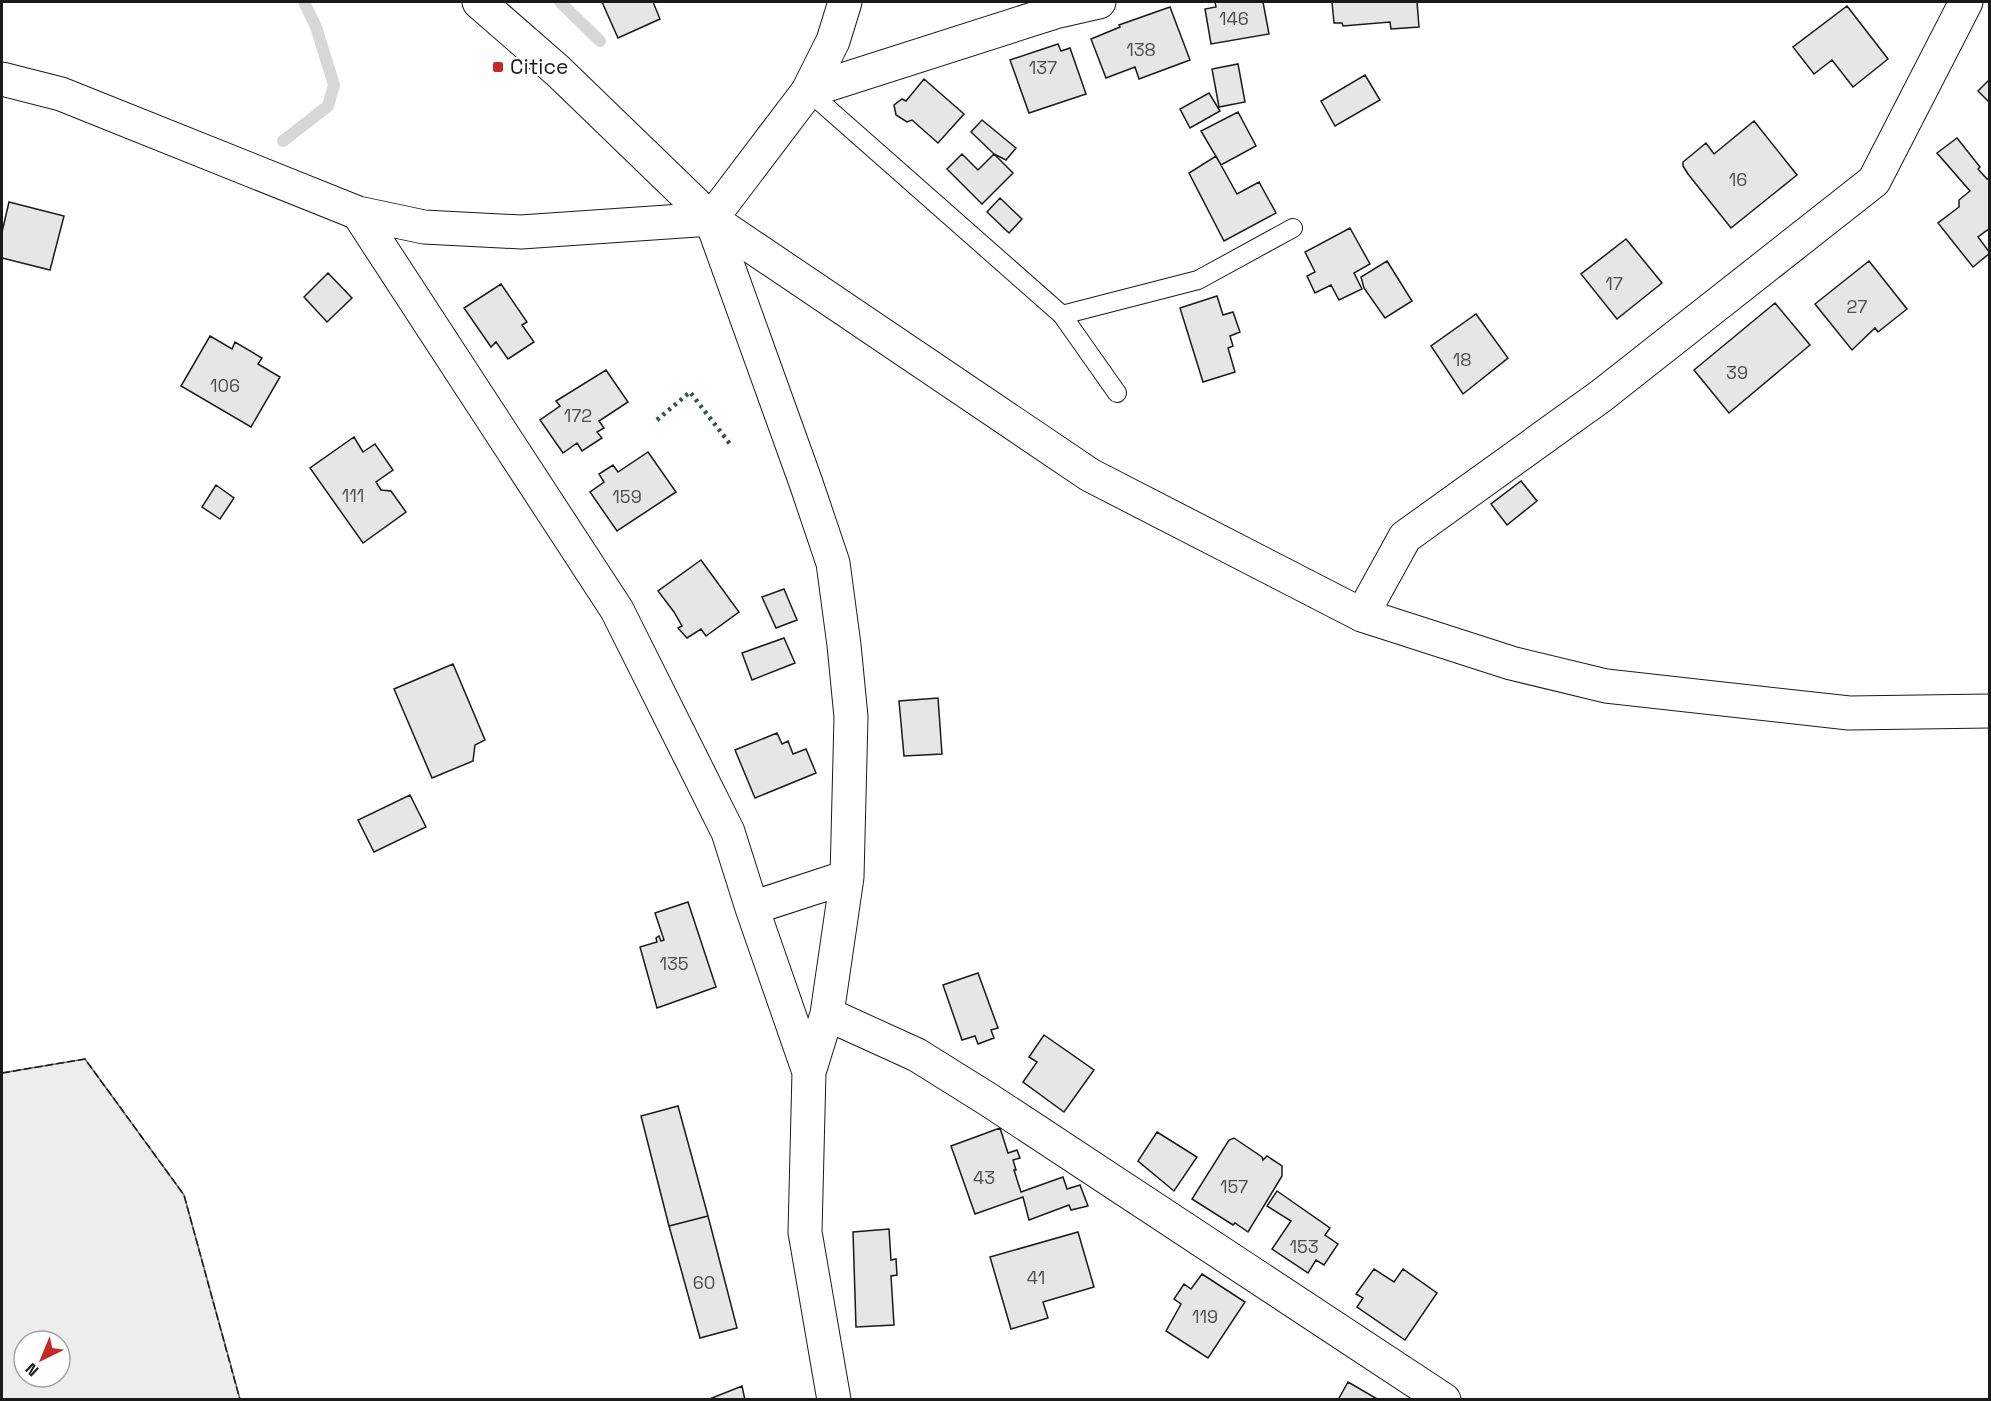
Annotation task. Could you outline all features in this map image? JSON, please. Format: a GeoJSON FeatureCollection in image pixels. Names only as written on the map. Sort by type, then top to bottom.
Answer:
{"type":"FeatureCollection","features":[{"type":"Feature","properties":{"kind":"street"},"geometry":{"type":"LineString","coordinates":[[479,2],[558,71],[711,219],[1090,475],[1362,615],[1511,663],[1606,686],[1849,713],[1989,711]]}},
{"type":"Feature","properties":{"kind":"street"},"geometry":{"type":"LineString","coordinates":[[2,79],[61,94],[358,213],[424,226],[521,232],[711,219],[808,91],[833,41],[845,2]]}},
{"type":"Feature","properties":{"kind":"street"},"geometry":{"type":"LineString","coordinates":[[808,91],[1054,12],[1098,2]]}},
{"type":"Feature","properties":{"kind":"street"},"geometry":{"type":"LineString","coordinates":[[1362,615],[1405,537],[1601,396],[1874,181],[1966,2]]}},
{"type":"Feature","properties":{"kind":"street"},"geometry":{"type":"LineString","coordinates":[[358,213],[616,610],[728,832],[809,1072]]}},
{"type":"Feature","properties":{"kind":"street"},"geometry":{"type":"LineString","coordinates":[[711,219],[806,483],[832,563],[844,645],[851,717],[848,877],[826,1014],[809,1072],[805,1232],[834,1400]]}},
{"type":"Feature","properties":{"kind":"street"},"geometry":{"type":"LineString","coordinates":[[752,908],[848,877]]}},
{"type":"Feature","properties":{"kind":"street"},"geometry":{"type":"LineString","coordinates":[[826,1014],[926,1061],[1444,1400]]}},
{"type":"Feature","properties":{"kind":"lane"},"geometry":{"type":"LineString","coordinates":[[808,91],[1062,315],[1117,393]]}},
{"type":"Feature","properties":{"kind":"lane"},"geometry":{"type":"LineString","coordinates":[[1062,315],[1198,280],[1293,228]]}},
{"type":"Feature","properties":{"kind":"shaded area"},"geometry":{"type":"Polygon","coordinates":[[[85,1059],[184,1195],[240,1399],[2,1399],[2,1073],[85,1059]]]}},
{"type":"Feature","properties":{"kind":"building"},"geometry":{"type":"Polygon","coordinates":[[[602,2],[653,2],[660,19],[618,38],[602,2]]]}},
{"type":"Feature","properties":{"kind":"building"},"geometry":{"type":"Polygon","coordinates":[[[1215,2],[1263,2],[1269,34],[1211,44],[1205,9],[1216,7],[1215,2]]]}},
{"type":"Feature","properties":{"kind":"building"},"geometry":{"type":"Polygon","coordinates":[[[1332,2],[1417,2],[1419,27],[1391,29],[1390,22],[1343,26],[1342,23],[1334,23],[1332,2]]]}},
{"type":"Feature","properties":{"kind":"building"},"geometry":{"type":"Polygon","coordinates":[[[1847,6],[1888,59],[1853,87],[1832,60],[1814,74],[1793,47],[1847,6]]]}},
{"type":"Feature","properties":{"kind":"building"},"geometry":{"type":"Polygon","coordinates":[[[1170,7],[1190,60],[1139,79],[1135,67],[1106,78],[1091,39],[1120,27],[1119,25],[1170,7]]]}},
{"type":"Feature","properties":{"kind":"building"},"geometry":{"type":"Polygon","coordinates":[[[1058,44],[1061,51],[1070,48],[1086,94],[1029,113],[1010,60],[1058,44]]]}},
{"type":"Feature","properties":{"kind":"building"},"geometry":{"type":"Polygon","coordinates":[[[1238,64],[1245,102],[1219,107],[1212,69],[1238,64]]]}},
{"type":"Feature","properties":{"kind":"building"},"geometry":{"type":"Polygon","coordinates":[[[1365,75],[1380,100],[1335,126],[1321,101],[1365,75]]]}},
{"type":"Feature","properties":{"kind":"building"},"geometry":{"type":"Polygon","coordinates":[[[924,79],[964,114],[938,143],[912,120],[907,122],[896,115],[894,105],[902,99],[906,101],[924,79]]]}},
{"type":"Feature","properties":{"kind":"building"},"geometry":{"type":"Polygon","coordinates":[[[1990,79],[1990,103],[1978,91],[1990,79]]]}},
{"type":"Feature","properties":{"kind":"building"},"geometry":{"type":"Polygon","coordinates":[[[1209,93],[1220,111],[1190,128],[1180,109],[1209,93]]]}},
{"type":"Feature","properties":{"kind":"building"},"geometry":{"type":"Polygon","coordinates":[[[1238,112],[1256,146],[1221,165],[1201,131],[1238,112]]]}},
{"type":"Feature","properties":{"kind":"building"},"geometry":{"type":"Polygon","coordinates":[[[982,120],[1016,148],[1006,160],[994,154],[971,132],[982,120]]]}},
{"type":"Feature","properties":{"kind":"building"},"geometry":{"type":"Polygon","coordinates":[[[1754,121],[1797,175],[1731,228],[1688,174],[1683,162],[1706,143],[1714,154],[1754,121]]]}},
{"type":"Feature","properties":{"kind":"building"},"geometry":{"type":"Polygon","coordinates":[[[1957,138],[1980,167],[1978,169],[1987,179],[1990,179],[1990,228],[1978,237],[1990,253],[1973,267],[1938,223],[1959,207],[1959,200],[1970,191],[1937,153],[1957,138]]]}},
{"type":"Feature","properties":{"kind":"building"},"geometry":{"type":"Polygon","coordinates":[[[962,154],[978,170],[994,154],[1013,173],[982,204],[947,169],[962,154]]]}},
{"type":"Feature","properties":{"kind":"building"},"geometry":{"type":"Polygon","coordinates":[[[1216,156],[1237,194],[1259,182],[1276,213],[1224,241],[1189,173],[1216,156]]]}},
{"type":"Feature","properties":{"kind":"building"},"geometry":{"type":"Polygon","coordinates":[[[1000,198],[1022,219],[1009,233],[987,212],[1000,198]]]}},
{"type":"Feature","properties":{"kind":"building"},"geometry":{"type":"Polygon","coordinates":[[[9,202],[64,216],[50,270],[2,258],[2,232],[9,202]]]}},
{"type":"Feature","properties":{"kind":"building"},"geometry":{"type":"Polygon","coordinates":[[[1350,228],[1370,264],[1354,273],[1362,289],[1339,300],[1331,285],[1315,293],[1307,276],[1315,272],[1305,252],[1350,228]]]}},
{"type":"Feature","properties":{"kind":"building"},"geometry":{"type":"Polygon","coordinates":[[[1626,239],[1662,283],[1617,319],[1581,274],[1626,239]]]}},
{"type":"Feature","properties":{"kind":"building"},"geometry":{"type":"Polygon","coordinates":[[[1387,261],[1412,301],[1385,318],[1364,288],[1361,277],[1387,261]]]}},
{"type":"Feature","properties":{"kind":"building"},"geometry":{"type":"Polygon","coordinates":[[[1869,261],[1907,309],[1878,332],[1875,328],[1852,350],[1815,304],[1869,261]]]}},
{"type":"Feature","properties":{"kind":"building"},"geometry":{"type":"Polygon","coordinates":[[[328,273],[352,298],[327,322],[304,297],[328,273]]]}},
{"type":"Feature","properties":{"kind":"building"},"geometry":{"type":"Polygon","coordinates":[[[501,284],[527,322],[522,325],[534,342],[508,359],[496,342],[491,347],[464,308],[501,284]]]}},
{"type":"Feature","properties":{"kind":"building"},"geometry":{"type":"Polygon","coordinates":[[[1217,296],[1223,315],[1233,312],[1240,332],[1230,336],[1233,346],[1228,348],[1235,372],[1203,382],[1180,308],[1217,296]]]}},
{"type":"Feature","properties":{"kind":"building"},"geometry":{"type":"Polygon","coordinates":[[[1775,303],[1810,345],[1729,413],[1694,370],[1775,303]]]}},
{"type":"Feature","properties":{"kind":"building"},"geometry":{"type":"Polygon","coordinates":[[[1476,314],[1508,358],[1463,394],[1431,346],[1476,314]]]}},
{"type":"Feature","properties":{"kind":"building"},"geometry":{"type":"Polygon","coordinates":[[[210,336],[232,349],[235,342],[262,358],[258,364],[280,377],[251,427],[181,386],[210,336]]]}},
{"type":"Feature","properties":{"kind":"building"},"geometry":{"type":"Polygon","coordinates":[[[606,370],[628,402],[599,421],[604,428],[597,432],[602,438],[582,451],[577,443],[563,453],[540,420],[560,406],[556,401],[606,370]]]}},
{"type":"Feature","properties":{"kind":"building"},"geometry":{"type":"Polygon","coordinates":[[[354,437],[363,452],[375,444],[393,470],[376,482],[381,490],[391,491],[406,512],[363,543],[310,468],[354,437]]]}},
{"type":"Feature","properties":{"kind":"building"},"geometry":{"type":"Polygon","coordinates":[[[648,452],[676,492],[617,531],[590,492],[604,482],[599,474],[613,465],[618,472],[648,452]]]}},
{"type":"Feature","properties":{"kind":"building"},"geometry":{"type":"Polygon","coordinates":[[[1521,481],[1537,501],[1507,525],[1491,504],[1521,481]]]}},
{"type":"Feature","properties":{"kind":"building"},"geometry":{"type":"Polygon","coordinates":[[[216,485],[234,498],[220,519],[202,507],[216,485]]]}},
{"type":"Feature","properties":{"kind":"building"},"geometry":{"type":"Polygon","coordinates":[[[701,560],[739,612],[706,636],[701,629],[687,638],[678,628],[682,626],[674,612],[658,591],[701,560]]]}},
{"type":"Feature","properties":{"kind":"building"},"geometry":{"type":"Polygon","coordinates":[[[784,589],[797,620],[776,628],[762,597],[784,589]]]}},
{"type":"Feature","properties":{"kind":"building"},"geometry":{"type":"Polygon","coordinates":[[[784,638],[795,663],[752,680],[742,653],[784,638]]]}},
{"type":"Feature","properties":{"kind":"building"},"geometry":{"type":"Polygon","coordinates":[[[453,664],[485,740],[475,745],[473,761],[432,778],[394,689],[453,664]]]}},
{"type":"Feature","properties":{"kind":"building"},"geometry":{"type":"Polygon","coordinates":[[[938,698],[942,754],[904,756],[899,701],[938,698]]]}},
{"type":"Feature","properties":{"kind":"building"},"geometry":{"type":"Polygon","coordinates":[[[777,733],[782,744],[788,741],[793,754],[806,749],[816,773],[755,798],[735,750],[777,733]]]}},
{"type":"Feature","properties":{"kind":"building"},"geometry":{"type":"Polygon","coordinates":[[[410,795],[426,827],[374,852],[358,820],[410,795]]]}},
{"type":"Feature","properties":{"kind":"building"},"geometry":{"type":"Polygon","coordinates":[[[688,902],[716,987],[657,1008],[640,947],[657,942],[656,938],[659,936],[661,941],[664,940],[655,913],[688,902]]]}},
{"type":"Feature","properties":{"kind":"building"},"geometry":{"type":"Polygon","coordinates":[[[978,973],[998,1028],[991,1030],[994,1038],[978,1044],[975,1036],[962,1040],[943,985],[978,973]]]}},
{"type":"Feature","properties":{"kind":"building"},"geometry":{"type":"Polygon","coordinates":[[[1044,1035],[1094,1070],[1064,1112],[1023,1082],[1037,1062],[1029,1057],[1044,1035]]]}},
{"type":"Feature","properties":{"kind":"building"},"geometry":{"type":"Polygon","coordinates":[[[678,1106],[708,1216],[669,1226],[641,1116],[678,1106]]]}},
{"type":"Feature","properties":{"kind":"building"},"geometry":{"type":"Polygon","coordinates":[[[1000,1128],[1008,1153],[1017,1150],[1020,1158],[1013,1160],[1021,1192],[1063,1177],[1067,1189],[1080,1185],[1088,1206],[1071,1210],[1069,1205],[1029,1220],[1023,1197],[975,1214],[951,1146],[1000,1128]]]}},
{"type":"Feature","properties":{"kind":"building"},"geometry":{"type":"Polygon","coordinates":[[[1157,1132],[1197,1157],[1174,1191],[1138,1161],[1157,1132]]]}},
{"type":"Feature","properties":{"kind":"building"},"geometry":{"type":"Polygon","coordinates":[[[1234,1138],[1263,1160],[1267,1156],[1282,1166],[1282,1176],[1248,1232],[1192,1199],[1229,1140],[1234,1138]]]}},
{"type":"Feature","properties":{"kind":"building"},"geometry":{"type":"Polygon","coordinates":[[[1277,1191],[1330,1228],[1325,1235],[1338,1244],[1324,1265],[1316,1260],[1308,1273],[1272,1249],[1291,1221],[1267,1206],[1277,1191]]]}},
{"type":"Feature","properties":{"kind":"building"},"geometry":{"type":"Polygon","coordinates":[[[708,1216],[737,1328],[700,1338],[669,1226],[708,1216]]]}},
{"type":"Feature","properties":{"kind":"building"},"geometry":{"type":"Polygon","coordinates":[[[889,1229],[891,1260],[896,1259],[897,1275],[891,1276],[894,1325],[856,1327],[853,1232],[889,1229]]]}},
{"type":"Feature","properties":{"kind":"building"},"geometry":{"type":"Polygon","coordinates":[[[1078,1232],[1094,1287],[1043,1302],[1048,1318],[1011,1329],[990,1257],[1078,1232]]]}},
{"type":"Feature","properties":{"kind":"building"},"geometry":{"type":"Polygon","coordinates":[[[1374,1269],[1394,1282],[1403,1269],[1437,1293],[1405,1340],[1357,1307],[1363,1298],[1356,1294],[1374,1269]]]}},
{"type":"Feature","properties":{"kind":"building"},"geometry":{"type":"Polygon","coordinates":[[[1202,1274],[1245,1302],[1208,1358],[1166,1331],[1181,1304],[1174,1299],[1184,1284],[1191,1289],[1202,1274]]]}},
{"type":"Feature","properties":{"kind":"building"},"geometry":{"type":"Polygon","coordinates":[[[1348,1382],[1379,1400],[1338,1400],[1348,1382]]]}},
{"type":"Feature","properties":{"kind":"building"},"geometry":{"type":"Polygon","coordinates":[[[742,1386],[745,1400],[707,1400],[742,1386]]]}},
{"type":"Feature","properties":{"kind":"waterway"},"geometry":{"type":"LineString","coordinates":[[283,141],[328,106],[334,85],[316,27],[304,2]]}},
{"type":"Feature","properties":{"kind":"waterway"},"geometry":{"type":"LineString","coordinates":[[560,2],[600,41]]}},
{"type":"Feature","properties":{"kind":"hedge"},"geometry":{"type":"LineString","coordinates":[[657,420],[690,392],[730,444]]}},
{"type":"Feature","properties":{"kind":"fence"},"geometry":{"type":"LineString","coordinates":[[2,1073],[85,1059],[184,1195],[240,1400]]}},
{"type":"Feature","properties":{"kind":"place","name":"Citice"},"geometry":{"type":"Point","coordinates":[498,67]}}]}
